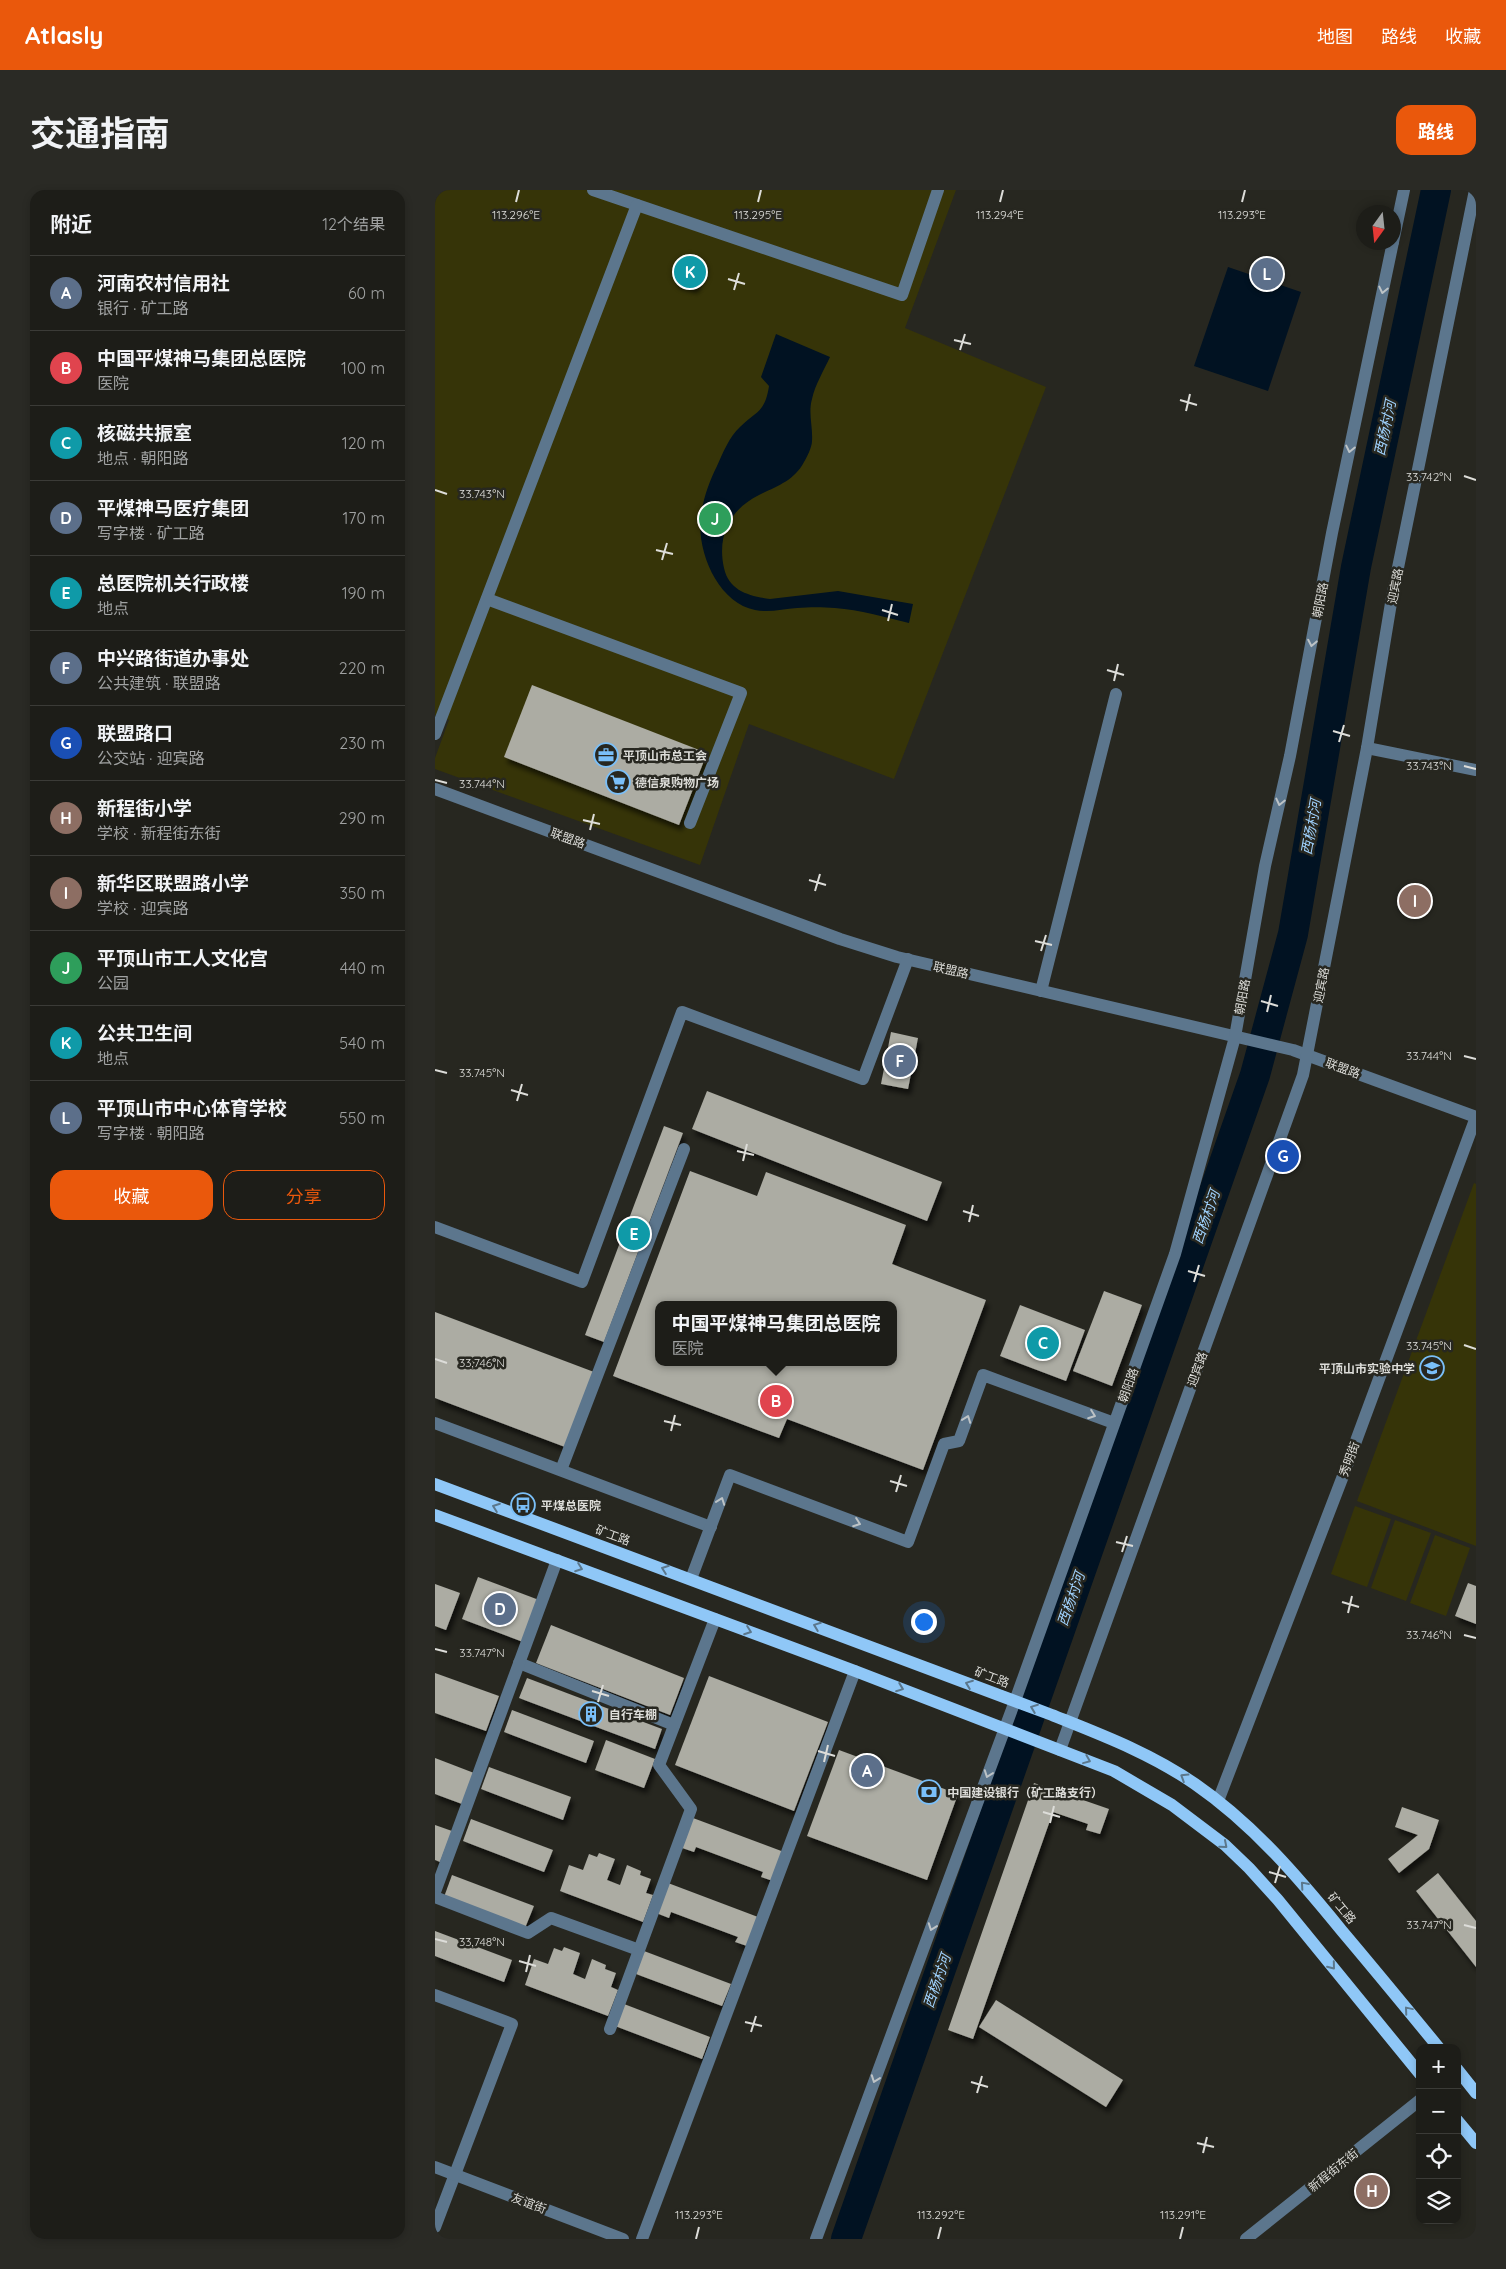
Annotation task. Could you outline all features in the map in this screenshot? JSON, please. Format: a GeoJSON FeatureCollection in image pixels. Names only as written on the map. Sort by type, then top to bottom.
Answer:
{"type":"FeatureCollection","features":[{"type":"Feature","properties":{"kind":"main road","name":"矿工路"},"geometry":{"type":"LineString","coordinates":[[435,1484],[1125,1744],[1194,1783],[1218,1801],[1268,1845],[1304,1884],[1436,2044]]}},
{"type":"Feature","properties":{"kind":"main road"},"geometry":{"type":"LineString","coordinates":[[435,1515],[855,1671],[1114,1771],[1172,1805],[1225,1845],[1278,1900],[1416,2069]]}},
{"type":"Feature","properties":{"kind":"main road"},"geometry":{"type":"LineString","coordinates":[[1461,2074],[1476,2092]]}},
{"type":"Feature","properties":{"kind":"main road"},"geometry":{"type":"LineString","coordinates":[[1461,2125],[1476,2143]]}},
{"type":"Feature","properties":{"kind":"street"},"geometry":{"type":"LineString","coordinates":[[593,190],[902,295],[937,190]]}},
{"type":"Feature","properties":{"kind":"street","name":"朝阳路"},"geometry":{"type":"LineString","coordinates":[[1401,205],[1404,190]]}},
{"type":"Feature","properties":{"kind":"street","name":"迎宾路"},"geometry":{"type":"LineString","coordinates":[[1061,1750],[1303,1075],[1367,748],[1392,597],[1475,190]]}},
{"type":"Feature","properties":{"kind":"street"},"geometry":{"type":"LineString","coordinates":[[435,734],[637,205]]}},
{"type":"Feature","properties":{"kind":"street","name":"朝阳路"},"geometry":{"type":"LineString","coordinates":[[817,2239],[1015,1701],[1175,1254],[1239,1038],[1265,866],[1291,756],[1333,533],[1391,250]]}},
{"type":"Feature","properties":{"kind":"street"},"geometry":{"type":"LineString","coordinates":[[487,599],[741,693],[690,823]]}},
{"type":"Feature","properties":{"kind":"street"},"geometry":{"type":"LineString","coordinates":[[1041,991],[1116,694]]}},
{"type":"Feature","properties":{"kind":"street"},"geometry":{"type":"LineString","coordinates":[[1367,748],[1476,770]]}},
{"type":"Feature","properties":{"kind":"street","name":"联盟路"},"geometry":{"type":"LineString","coordinates":[[436,792],[840,939],[908,959],[1293,1050],[1476,1117]]}},
{"type":"Feature","properties":{"kind":"street"},"geometry":{"type":"LineString","coordinates":[[435,1228],[582,1282],[683,1012],[863,1079],[908,959]]}},
{"type":"Feature","properties":{"kind":"street","name":"秀明街"},"geometry":{"type":"LineString","coordinates":[[1218,1801],[1347,1467],[1476,1117]]}},
{"type":"Feature","properties":{"kind":"street"},"geometry":{"type":"LineString","coordinates":[[561,1470],[684,1149]]}},
{"type":"Feature","properties":{"kind":"street"},"geometry":{"type":"LineString","coordinates":[[691,1579],[730,1475],[908,1542],[945,1444],[959,1441],[983,1375],[1114,1423]]}},
{"type":"Feature","properties":{"kind":"street"},"geometry":{"type":"LineString","coordinates":[[435,1423],[711,1527]]}},
{"type":"Feature","properties":{"kind":"street"},"geometry":{"type":"LineString","coordinates":[[435,1892],[557,1560]]}},
{"type":"Feature","properties":{"kind":"street"},"geometry":{"type":"LineString","coordinates":[[610,2029],[691,1809],[659,1765],[715,1619]]}},
{"type":"Feature","properties":{"kind":"street"},"geometry":{"type":"LineString","coordinates":[[519,1663],[674,1725]]}},
{"type":"Feature","properties":{"kind":"street"},"geometry":{"type":"LineString","coordinates":[[642,2239],[855,1671]]}},
{"type":"Feature","properties":{"kind":"street"},"geometry":{"type":"LineString","coordinates":[[435,1897],[528,1933],[551,1918],[639,1950]]}},
{"type":"Feature","properties":{"kind":"street"},"geometry":{"type":"LineString","coordinates":[[435,1995],[513,2024],[435,2227]]}},
{"type":"Feature","properties":{"kind":"street","name":"新程街东街"},"geometry":{"type":"LineString","coordinates":[[1246,2239],[1416,2103]]}},
{"type":"Feature","properties":{"kind":"street","name":"友谊街"},"geometry":{"type":"LineString","coordinates":[[435,2167],[623,2239]]}},
{"type":"Feature","properties":{"kind":"shaded area"},"geometry":{"type":"Polygon","coordinates":[[[435,190],[956,190],[905,328],[1046,387],[894,779],[749,724],[700,865],[435,769],[435,758],[449,720],[435,715],[435,190]]]}},
{"type":"Feature","properties":{"kind":"shaded area"},"geometry":{"type":"Polygon","coordinates":[[[1474,1183],[1476,1184],[1476,1546],[1357,1501],[1474,1183]]]}},
{"type":"Feature","properties":{"kind":"shaded area"},"geometry":{"type":"Polygon","coordinates":[[[1355,1506],[1391,1519],[1367,1587],[1331,1574],[1355,1506]]]}},
{"type":"Feature","properties":{"kind":"shaded area"},"geometry":{"type":"Polygon","coordinates":[[[1395,1520],[1431,1533],[1406,1601],[1371,1588],[1395,1520]]]}},
{"type":"Feature","properties":{"kind":"shaded area"},"geometry":{"type":"Polygon","coordinates":[[[1435,1535],[1470,1548],[1446,1616],[1410,1603],[1435,1535]]]}},
{"type":"Feature","properties":{"kind":"water"},"geometry":{"type":"Polygon","coordinates":[[[1228,267],[1301,292],[1268,391],[1194,366],[1228,267]]]}},
{"type":"Feature","properties":{"kind":"water"},"geometry":{"type":"Polygon","coordinates":[[[776,334],[830,357],[813,394],[810,410],[812,441],[808,455],[795,474],[779,486],[749,501],[733,516],[724,535],[722,545],[722,556],[727,576],[730,582],[741,591],[770,599],[838,591],[913,604],[909,623],[863,612],[835,608],[806,607],[765,611],[755,610],[742,605],[730,597],[712,574],[706,559],[700,530],[705,497],[711,478],[729,440],[740,427],[759,411],[765,402],[769,386],[761,377],[776,334]]]}},
{"type":"Feature","properties":{"kind":"building"},"geometry":{"type":"Polygon","coordinates":[[[685,255],[704,262],[695,288],[676,281],[685,255]]]}},
{"type":"Feature","properties":{"kind":"building","name":"平顶山市总工会"},"geometry":{"type":"Polygon","coordinates":[[[532,685],[707,753],[679,825],[504,757],[532,685]]]}},
{"type":"Feature","properties":{"kind":"building"},"geometry":{"type":"Polygon","coordinates":[[[891,1032],[918,1038],[908,1089],[881,1084],[891,1032]]]}},
{"type":"Feature","properties":{"kind":"building"},"geometry":{"type":"Polygon","coordinates":[[[707,1091],[942,1182],[927,1221],[692,1129],[707,1091]]]}},
{"type":"Feature","properties":{"kind":"building"},"geometry":{"type":"Polygon","coordinates":[[[664,1126],[683,1133],[604,1342],[585,1335],[664,1126]]]}},
{"type":"Feature","properties":{"kind":"building"},"geometry":{"type":"Polygon","coordinates":[[[690,1171],[757,1196],[766,1172],[906,1225],[892,1264],[986,1300],[923,1470],[787,1419],[779,1438],[613,1376],[690,1171]]]}},
{"type":"Feature","properties":{"kind":"building"},"geometry":{"type":"Polygon","coordinates":[[[1104,1291],[1142,1305],[1112,1386],[1073,1371],[1104,1291]]]}},
{"type":"Feature","properties":{"kind":"building"},"geometry":{"type":"Polygon","coordinates":[[[1020,1305],[1085,1330],[1066,1381],[1000,1356],[1020,1305]]]}},
{"type":"Feature","properties":{"kind":"building"},"geometry":{"type":"Polygon","coordinates":[[[435,1312],[594,1372],[565,1447],[435,1398],[435,1312]]]}},
{"type":"Feature","properties":{"kind":"building"},"geometry":{"type":"Polygon","coordinates":[[[478,1577],[539,1600],[523,1642],[462,1619],[478,1577]]]}},
{"type":"Feature","properties":{"kind":"building"},"geometry":{"type":"Polygon","coordinates":[[[1468,1583],[1476,1586],[1476,1624],[1455,1616],[1468,1583]]]}},
{"type":"Feature","properties":{"kind":"building"},"geometry":{"type":"Polygon","coordinates":[[[435,1584],[460,1593],[446,1630],[435,1626],[435,1584]]]}},
{"type":"Feature","properties":{"kind":"building"},"geometry":{"type":"Polygon","coordinates":[[[551,1625],[684,1678],[670,1715],[536,1663],[551,1625]]]}},
{"type":"Feature","properties":{"kind":"building"},"geometry":{"type":"Polygon","coordinates":[[[435,1673],[499,1696],[486,1731],[435,1713],[435,1673]]]}},
{"type":"Feature","properties":{"kind":"building"},"geometry":{"type":"Polygon","coordinates":[[[709,1676],[828,1722],[794,1811],[675,1765],[709,1676]]]}},
{"type":"Feature","properties":{"kind":"building","name":"自行车棚"},"geometry":{"type":"Polygon","coordinates":[[[527,1678],[662,1729],[655,1749],[519,1698],[527,1678]]]}},
{"type":"Feature","properties":{"kind":"building"},"geometry":{"type":"Polygon","coordinates":[[[512,1710],[594,1741],[586,1763],[504,1732],[512,1710]]]}},
{"type":"Feature","properties":{"kind":"building"},"geometry":{"type":"Polygon","coordinates":[[[606,1740],[655,1759],[644,1788],[595,1770],[606,1740]]]}},
{"type":"Feature","properties":{"kind":"building"},"geometry":{"type":"Polygon","coordinates":[[[839,1750],[958,1794],[927,1880],[807,1836],[839,1750]]]}},
{"type":"Feature","properties":{"kind":"building"},"geometry":{"type":"Polygon","coordinates":[[[435,1758],[474,1773],[462,1804],[435,1794],[435,1758]]]}},
{"type":"Feature","properties":{"kind":"building"},"geometry":{"type":"Polygon","coordinates":[[[489,1767],[571,1797],[563,1820],[481,1789],[489,1767]]]}},
{"type":"Feature","properties":{"kind":"building"},"geometry":{"type":"Polygon","coordinates":[[[1034,1783],[1109,1809],[1100,1834],[1086,1830],[1088,1824],[1053,1812],[973,2039],[948,2030],[1034,1783]]]}},
{"type":"Feature","properties":{"kind":"building"},"geometry":{"type":"Polygon","coordinates":[[[1402,1807],[1439,1820],[1429,1849],[1399,1873],[1388,1859],[1418,1835],[1395,1827],[1402,1807]]]}},
{"type":"Feature","properties":{"kind":"building"},"geometry":{"type":"Polygon","coordinates":[[[693,1818],[784,1852],[773,1881],[761,1877],[763,1872],[696,1847],[694,1852],[682,1848],[693,1818]]]}},
{"type":"Feature","properties":{"kind":"building"},"geometry":{"type":"Polygon","coordinates":[[[471,1819],[553,1850],[544,1872],[463,1841],[471,1819]]]}},
{"type":"Feature","properties":{"kind":"building"},"geometry":{"type":"Polygon","coordinates":[[[435,1825],[452,1831],[440,1862],[435,1860],[435,1825]]]}},
{"type":"Feature","properties":{"kind":"building"},"geometry":{"type":"Polygon","coordinates":[[[599,1853],[615,1859],[607,1880],[620,1885],[627,1865],[641,1871],[640,1875],[651,1879],[646,1893],[653,1895],[643,1922],[560,1891],[569,1865],[583,1870],[589,1854],[597,1857],[599,1853]]]}},
{"type":"Feature","properties":{"kind":"building"},"geometry":{"type":"Polygon","coordinates":[[[1438,1873],[1476,1921],[1476,1967],[1416,1891],[1438,1873]]]}},
{"type":"Feature","properties":{"kind":"building"},"geometry":{"type":"Polygon","coordinates":[[[452,1875],[534,1906],[525,1928],[444,1897],[452,1875]]]}},
{"type":"Feature","properties":{"kind":"building"},"geometry":{"type":"Polygon","coordinates":[[[668,1883],[758,1917],[747,1946],[735,1942],[738,1937],[671,1912],[669,1918],[656,1913],[668,1883]]]}},
{"type":"Feature","properties":{"kind":"building"},"geometry":{"type":"Polygon","coordinates":[[[435,1931],[512,1960],[504,1982],[435,1956],[435,1931]]]}},
{"type":"Feature","properties":{"kind":"building"},"geometry":{"type":"Polygon","coordinates":[[[564,1947],[580,1953],[573,1974],[585,1979],[592,1959],[606,1965],[605,1969],[616,1973],[611,1987],[618,1990],[608,2016],[525,1985],[534,1959],[548,1964],[554,1948],[562,1951],[564,1947]]]}},
{"type":"Feature","properties":{"kind":"building"},"geometry":{"type":"Polygon","coordinates":[[[644,1951],[731,1984],[722,2006],[636,1974],[644,1951]]]}},
{"type":"Feature","properties":{"kind":"building"},"geometry":{"type":"Polygon","coordinates":[[[996,2000],[1123,2080],[1106,2107],[979,2027],[996,2000]]]}},
{"type":"Feature","properties":{"kind":"building"},"geometry":{"type":"Polygon","coordinates":[[[624,2004],[710,2037],[702,2059],[615,2026],[624,2004]]]}},
{"type":"Feature","properties":{"kind":"waterway","name":"西杨村河"},"geometry":{"type":"LineString","coordinates":[[846,2239],[1255,1075],[1293,934],[1356,567],[1436,190]]}},
{"type":"Feature","properties":{"kind":"place","name":"公共卫生间"},"geometry":{"type":"Point","coordinates":[690,272]}},
{"type":"Feature","properties":{"kind":"place","name":"平顶山市中心体育学校"},"geometry":{"type":"Point","coordinates":[1267,274]}},
{"type":"Feature","properties":{"kind":"place","name":"平顶山市工人文化宫"},"geometry":{"type":"Point","coordinates":[715,519]}},
{"type":"Feature","properties":{"kind":"place","name":"平顶山市总工会"},"geometry":{"type":"Point","coordinates":[606,755]}},
{"type":"Feature","properties":{"kind":"place","name":"德信泉购物广场"},"geometry":{"type":"Point","coordinates":[618,782]}},
{"type":"Feature","properties":{"kind":"place","name":"新华区联盟路小学"},"geometry":{"type":"Point","coordinates":[1415,901]}},
{"type":"Feature","properties":{"kind":"place","name":"中兴路街道办事处"},"geometry":{"type":"Point","coordinates":[900,1061]}},
{"type":"Feature","properties":{"kind":"place","name":"联盟路口"},"geometry":{"type":"Point","coordinates":[1283,1156]}},
{"type":"Feature","properties":{"kind":"place","name":"总医院机关行政楼"},"geometry":{"type":"Point","coordinates":[634,1234]}},
{"type":"Feature","properties":{"kind":"place","name":"核磁共振室"},"geometry":{"type":"Point","coordinates":[1043,1343]}},
{"type":"Feature","properties":{"kind":"place","name":"平顶山市实验中学"},"geometry":{"type":"Point","coordinates":[1432,1368]}},
{"type":"Feature","properties":{"kind":"place","name":"中国平煤神马集团总医院"},"geometry":{"type":"Point","coordinates":[776,1401]}},
{"type":"Feature","properties":{"kind":"place","name":"平煤总医院"},"geometry":{"type":"Point","coordinates":[523,1505]}},
{"type":"Feature","properties":{"kind":"place","name":"平煤神马医疗集团"},"geometry":{"type":"Point","coordinates":[500,1609]}},
{"type":"Feature","properties":{"kind":"place","name":"自行车棚"},"geometry":{"type":"Point","coordinates":[591,1714]}},
{"type":"Feature","properties":{"kind":"place","name":"河南农村信用社"},"geometry":{"type":"Point","coordinates":[867,1771]}},
{"type":"Feature","properties":{"kind":"place","name":"中国建设银行（矿工路支行）"},"geometry":{"type":"Point","coordinates":[929,1792]}},
{"type":"Feature","properties":{"kind":"place","name":"新程街小学"},"geometry":{"type":"Point","coordinates":[1372,2191]}}]}
